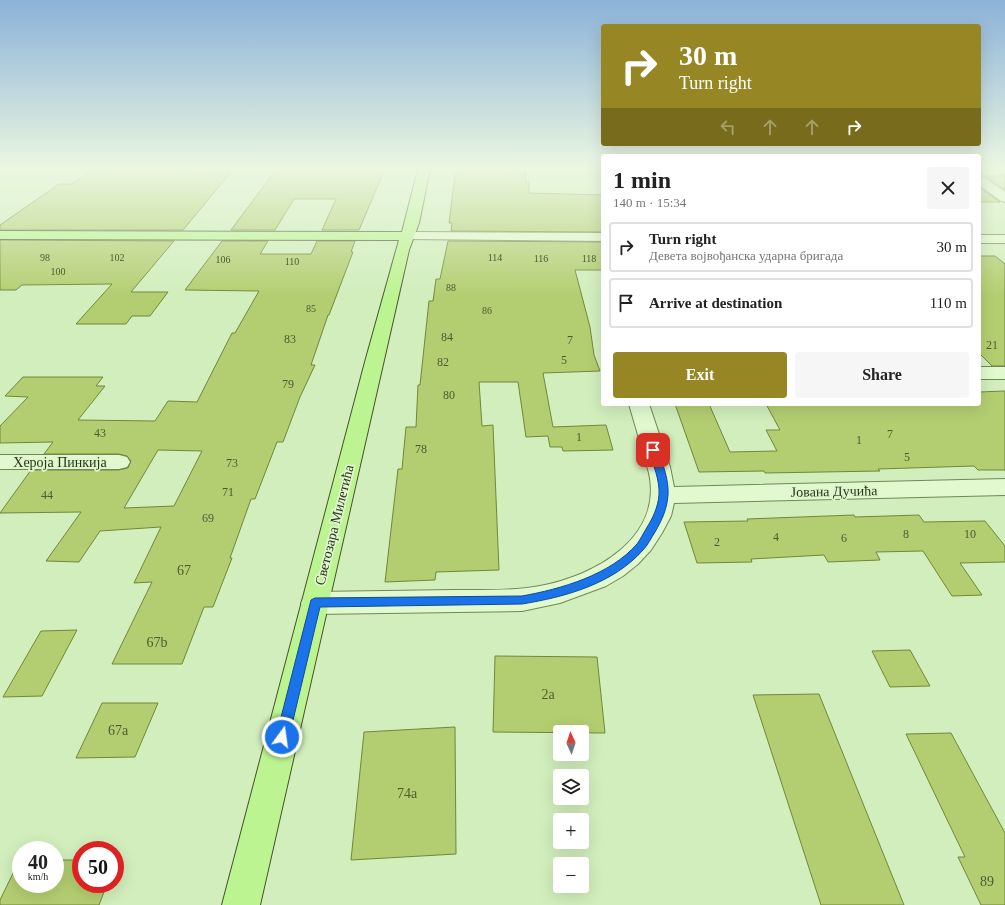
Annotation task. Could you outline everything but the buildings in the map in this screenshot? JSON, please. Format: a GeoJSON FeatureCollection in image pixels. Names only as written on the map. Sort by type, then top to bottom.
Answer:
{"type":"FeatureCollection","features":[{"type":"Feature","properties":{"kind":"main road","name":"Светозара Милетића"},"geometry":{"type":"LineString","coordinates":[[241,905],[374,362],[402,250],[408,236],[414,211]]}},
{"type":"Feature","properties":{"kind":"main road"},"geometry":{"type":"LineString","coordinates":[[0,235],[408,236]]}},
{"type":"Feature","properties":{"kind":"street"},"geometry":{"type":"LineString","coordinates":[[408,236],[601,237]]}},
{"type":"Feature","properties":{"kind":"street"},"geometry":{"type":"LineString","coordinates":[[981,239],[1005,239]]}},
{"type":"Feature","properties":{"kind":"street"},"geometry":{"type":"LineString","coordinates":[[981,373],[1005,373]]}},
{"type":"Feature","properties":{"kind":"street"},"geometry":{"type":"LineString","coordinates":[[315,603],[504,601],[536,598],[570,590],[594,580],[618,566],[641,546],[660,512],[664,495],[663,480],[640,406]]}},
{"type":"Feature","properties":{"kind":"street","name":"Хероја Пинкија"},"geometry":{"type":"LineString","coordinates":[[0,462],[119,462]]}},
{"type":"Feature","properties":{"kind":"street","name":"Јована Дучића"},"geometry":{"type":"LineString","coordinates":[[664,495],[1005,487]]}},
{"type":"Feature","properties":{"kind":"route"},"geometry":{"type":"LineString","coordinates":[[282,737],[315,603],[522,600],[552,595],[570,590],[594,580],[628,559],[641,546],[656,521],[664,495],[663,480],[653,450]]}}]}
